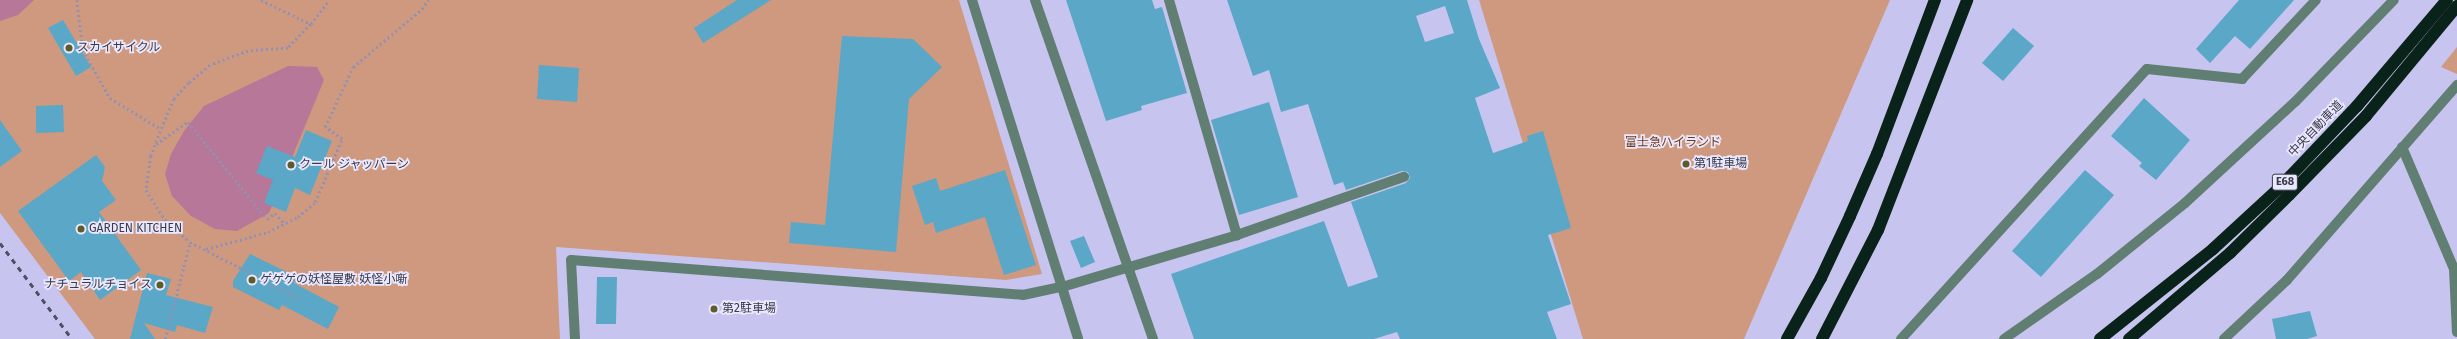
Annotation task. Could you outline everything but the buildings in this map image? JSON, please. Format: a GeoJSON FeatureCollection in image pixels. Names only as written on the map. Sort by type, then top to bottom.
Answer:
{"type":"FeatureCollection","features":[{"type":"Feature","properties":{"kind":"highway"},"geometry":{"type":"LineString","coordinates":[[1787,339],[1821,278],[1850,216],[1877,154],[1935,0]]}},
{"type":"Feature","properties":{"kind":"highway"},"geometry":{"type":"LineString","coordinates":[[1822,339],[1878,230],[1967,0]]}},
{"type":"Feature","properties":{"kind":"highway","name":"中央自動車道"},"geometry":{"type":"LineString","coordinates":[[2100,339],[2214,249],[2278,189],[2357,106],[2446,0]]}},
{"type":"Feature","properties":{"kind":"highway","name":"E68"},"geometry":{"type":"LineString","coordinates":[[2129,339],[2230,253],[2289,195],[2366,116],[2457,6]]}},
{"type":"Feature","properties":{"kind":"street"},"geometry":{"type":"LineString","coordinates":[[972,0],[1078,339]]}},
{"type":"Feature","properties":{"kind":"street"},"geometry":{"type":"LineString","coordinates":[[1035,0],[1126,268],[1153,339]]}},
{"type":"Feature","properties":{"kind":"street"},"geometry":{"type":"LineString","coordinates":[[1170,0],[1237,235]]}},
{"type":"Feature","properties":{"kind":"street"},"geometry":{"type":"LineString","coordinates":[[1901,339],[2147,69],[2242,79],[2316,0]]}},
{"type":"Feature","properties":{"kind":"street"},"geometry":{"type":"LineString","coordinates":[[2004,339],[2097,274],[2185,203],[2295,102],[2394,0]]}},
{"type":"Feature","properties":{"kind":"street"},"geometry":{"type":"LineString","coordinates":[[2224,339],[2287,280],[2457,85]]}},
{"type":"Feature","properties":{"kind":"street"},"geometry":{"type":"LineString","coordinates":[[2402,147],[2454,269],[2457,332]]}},
{"type":"Feature","properties":{"kind":"street"},"geometry":{"type":"LineString","coordinates":[[575,339],[571,260],[1023,295],[1062,287],[1237,235],[1404,177]]}},
{"type":"Feature","properties":{"kind":"path"},"geometry":{"type":"LineString","coordinates":[[77,0],[83,50],[110,98],[162,129]]}},
{"type":"Feature","properties":{"kind":"path"},"geometry":{"type":"LineString","coordinates":[[261,0],[311,24]]}},
{"type":"Feature","properties":{"kind":"path"},"geometry":{"type":"LineString","coordinates":[[299,298],[190,242],[167,222],[146,190],[150,156],[174,99],[210,65],[248,51],[288,48],[311,24],[329,0]]}},
{"type":"Feature","properties":{"kind":"path"},"geometry":{"type":"LineString","coordinates":[[206,249],[255,236],[285,224],[298,217],[315,202],[342,139],[325,127],[353,67],[422,9],[428,0]]}},
{"type":"Feature","properties":{"kind":"path"},"geometry":{"type":"LineString","coordinates":[[155,145],[188,122],[267,219],[275,213],[285,224]]}},
{"type":"Feature","properties":{"kind":"path"},"geometry":{"type":"LineString","coordinates":[[164,339],[190,242]]}},
{"type":"Feature","properties":{"kind":"green space"},"geometry":{"type":"Polygon","coordinates":[[[0,0],[959,0],[1042,274],[1006,280],[556,247],[560,339],[95,339],[0,213],[0,0]]]}},
{"type":"Feature","properties":{"kind":"green space","name":"富士急ハイランド"},"geometry":{"type":"Polygon","coordinates":[[[1479,0],[1890,0],[1744,339],[1583,339],[1479,0]]]}},
{"type":"Feature","properties":{"kind":"green space"},"geometry":{"type":"Polygon","coordinates":[[[2457,47],[2457,74],[2441,67],[2457,47]]]}},
{"type":"Feature","properties":{"kind":"shaded area"},"geometry":{"type":"Polygon","coordinates":[[[0,0],[34,0],[18,15],[0,21],[0,0]]]}},
{"type":"Feature","properties":{"kind":"shaded area"},"geometry":{"type":"Polygon","coordinates":[[[288,66],[317,67],[324,80],[269,213],[237,231],[215,229],[191,216],[172,196],[165,174],[171,154],[184,131],[204,106],[288,66]]]}},
{"type":"Feature","properties":{"kind":"railway"},"geometry":{"type":"LineString","coordinates":[[0,243],[72,339]]}},
{"type":"Feature","properties":{"kind":"place","name":"スカイサイクル"},"geometry":{"type":"Point","coordinates":[69,48]}},
{"type":"Feature","properties":{"kind":"place","name":"第1駐車場"},"geometry":{"type":"Point","coordinates":[1686,164]}},
{"type":"Feature","properties":{"kind":"place","name":"クール ジャッパーン"},"geometry":{"type":"Point","coordinates":[291,165]}},
{"type":"Feature","properties":{"kind":"place","name":"GARDEN KITCHEN"},"geometry":{"type":"Point","coordinates":[81,229]}},
{"type":"Feature","properties":{"kind":"place","name":"ゲゲゲの妖怪屋敷 妖怪小噺"},"geometry":{"type":"Point","coordinates":[252,280]}},
{"type":"Feature","properties":{"kind":"place","name":"ナチュラルチョイス"},"geometry":{"type":"Point","coordinates":[160,285]}},
{"type":"Feature","properties":{"kind":"place","name":"第2駐車場"},"geometry":{"type":"Point","coordinates":[714,309]}}]}
